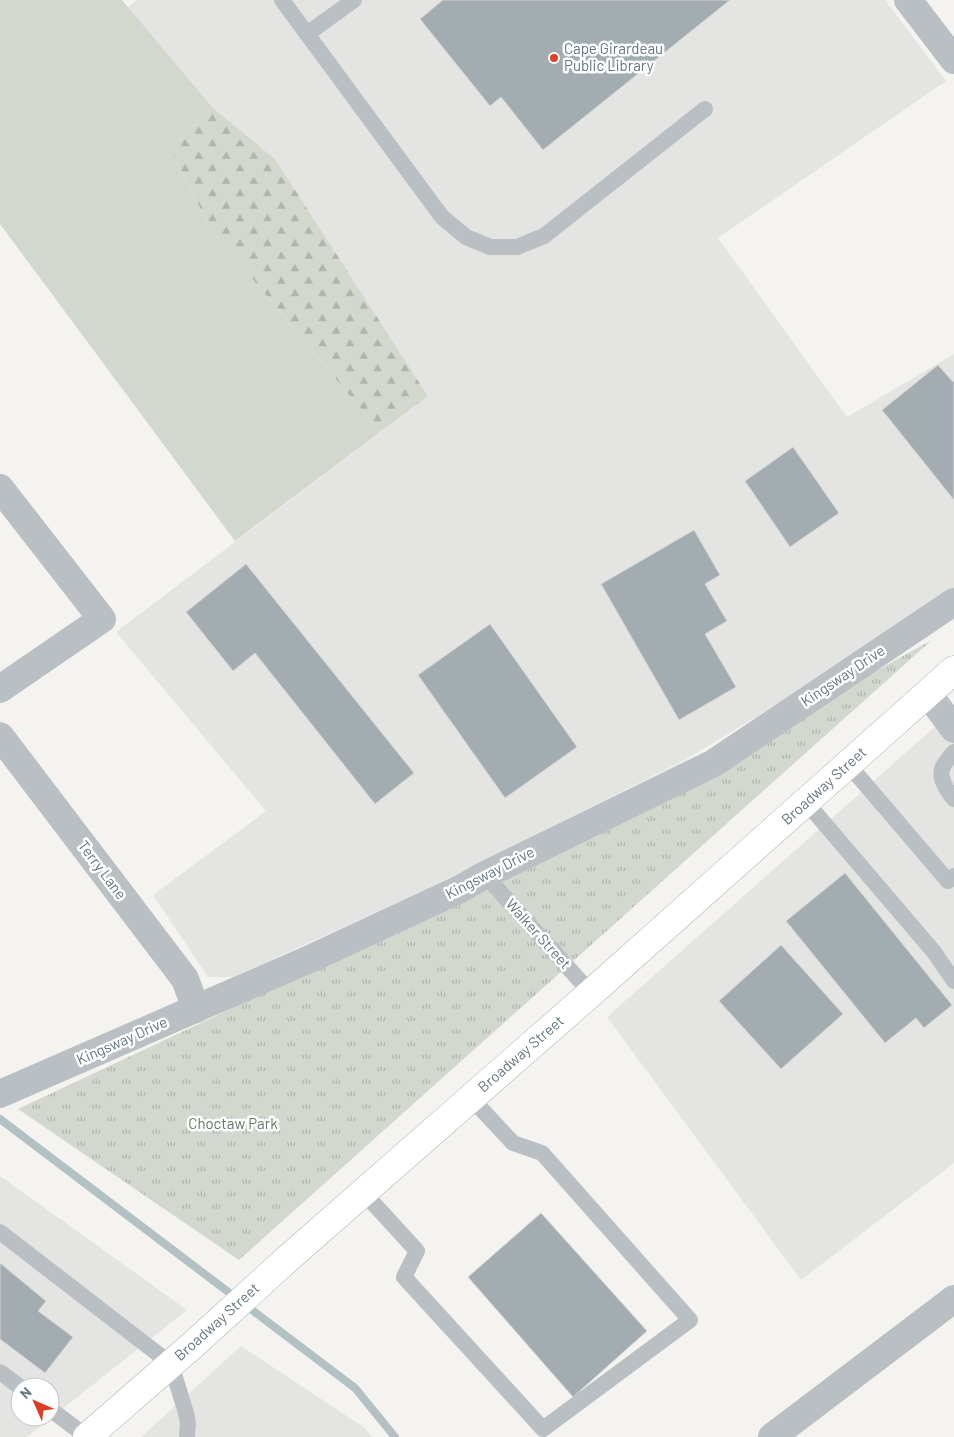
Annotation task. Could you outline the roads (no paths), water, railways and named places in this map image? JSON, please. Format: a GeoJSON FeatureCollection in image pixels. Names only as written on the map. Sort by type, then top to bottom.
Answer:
{"type":"FeatureCollection","features":[{"type":"Feature","properties":{"kind":"main road","name":"Broadway Street"},"geometry":{"type":"LineString","coordinates":[[87,1437],[954,670]]}},
{"type":"Feature","properties":{"kind":"street"},"geometry":{"type":"LineString","coordinates":[[908,0],[954,60]]}},
{"type":"Feature","properties":{"kind":"street"},"geometry":{"type":"LineString","coordinates":[[0,488],[102,618],[0,689]]}},
{"type":"Feature","properties":{"kind":"street","name":"Kingsway Drive"},"geometry":{"type":"LineString","coordinates":[[0,1094],[312,958],[458,890],[714,763],[954,602]]}},
{"type":"Feature","properties":{"kind":"street"},"geometry":{"type":"LineString","coordinates":[[928,694],[954,729]]}},
{"type":"Feature","properties":{"kind":"street","name":"Terry Lane"},"geometry":{"type":"LineString","coordinates":[[0,736],[185,979],[196,1009]]}},
{"type":"Feature","properties":{"kind":"street"},"geometry":{"type":"LineString","coordinates":[[772,1437],[954,1299]]}},
{"type":"Feature","properties":{"kind":"lane"},"geometry":{"type":"LineString","coordinates":[[282,0],[442,217],[466,237],[490,247],[517,247],[544,236],[706,110]]}},
{"type":"Feature","properties":{"kind":"lane"},"geometry":{"type":"LineString","coordinates":[[307,34],[354,0]]}},
{"type":"Feature","properties":{"kind":"lane"},"geometry":{"type":"LineString","coordinates":[[954,752],[942,768],[942,777],[949,794],[954,799]]}},
{"type":"Feature","properties":{"kind":"lane"},"geometry":{"type":"LineString","coordinates":[[848,764],[948,881],[954,876]]}},
{"type":"Feature","properties":{"kind":"lane"},"geometry":{"type":"LineString","coordinates":[[806,802],[934,952],[954,981]]}},
{"type":"Feature","properties":{"kind":"lane","name":"Walker Street"},"geometry":{"type":"LineString","coordinates":[[485,875],[591,993]]}},
{"type":"Feature","properties":{"kind":"lane"},"geometry":{"type":"LineString","coordinates":[[364,1193],[417,1251],[404,1277],[544,1429],[690,1320],[542,1153],[513,1143],[471,1098]]}},
{"type":"Feature","properties":{"kind":"lane"},"geometry":{"type":"LineString","coordinates":[[0,1232],[171,1364],[186,1413],[188,1437]]}},
{"type":"Feature","properties":{"kind":"lane"},"geometry":{"type":"LineString","coordinates":[[60,1417],[87,1437]]}},
{"type":"Feature","properties":{"kind":"waterway"},"geometry":{"type":"LineString","coordinates":[[0,1119],[355,1388],[395,1437]]}},
{"type":"Feature","properties":{"kind":"place","name":"Cape Girardeau Public Library"},"geometry":{"type":"Point","coordinates":[554,58]}},
{"type":"Feature","properties":{"kind":"park label","name":"Choctaw Park"},"geometry":{"type":"Point","coordinates":[233,1124]}}]}
